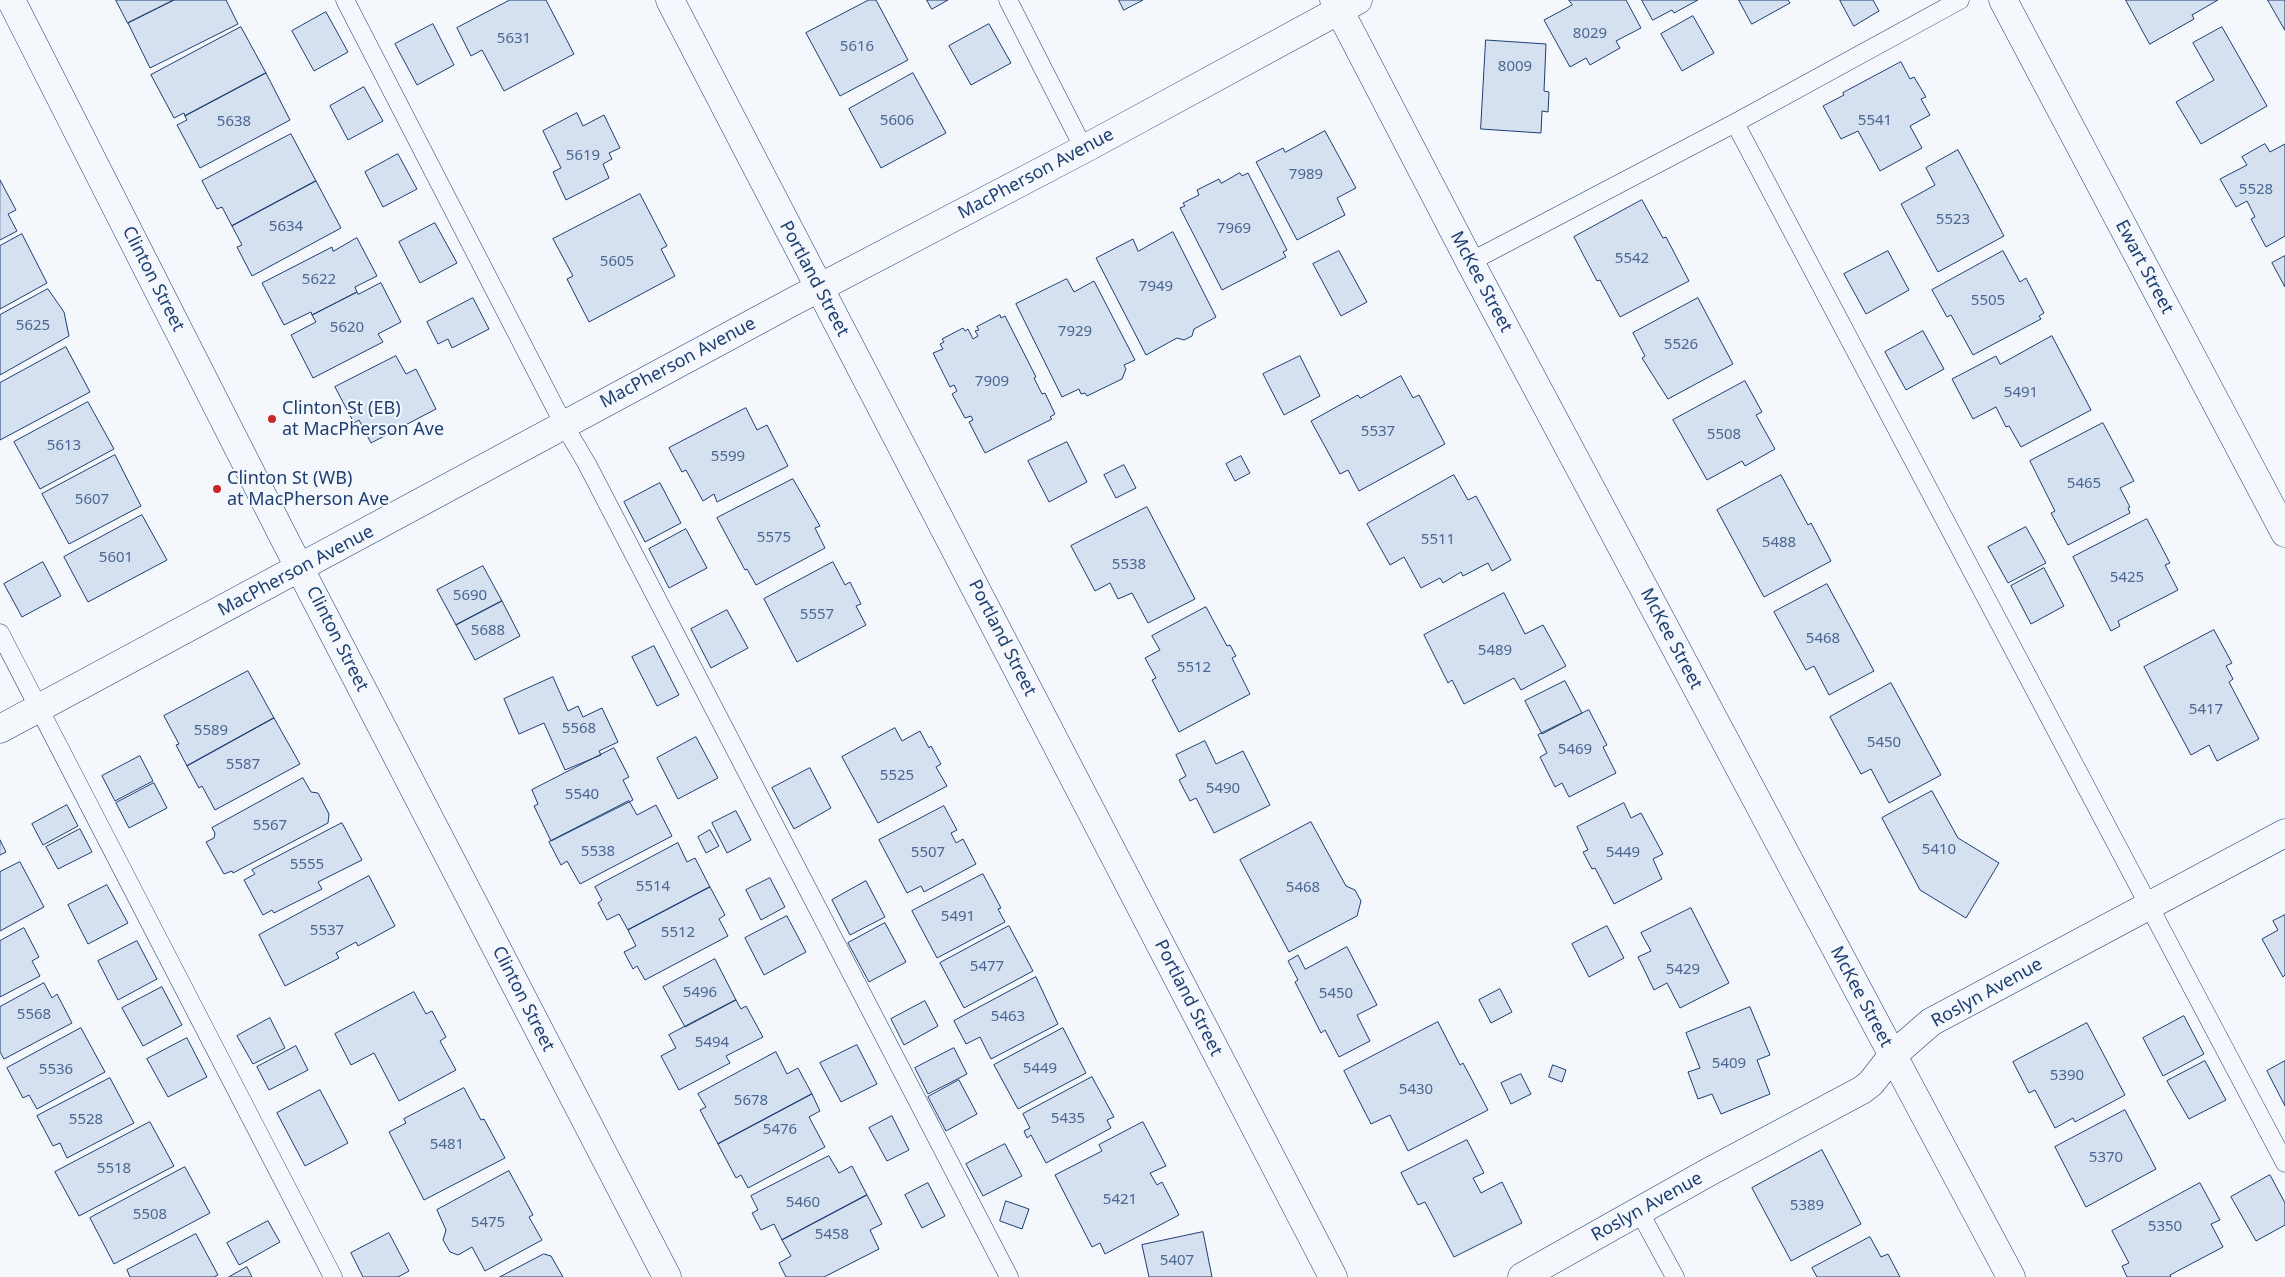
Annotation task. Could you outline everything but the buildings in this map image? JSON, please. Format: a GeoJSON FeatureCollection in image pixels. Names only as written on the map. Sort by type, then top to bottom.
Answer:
{"type":"FeatureCollection","features":[{"type":"Feature","properties":{"kind":"street","name":"Clinton Street"},"geometry":{"type":"LineString","coordinates":[[11,0],[300,568],[667,1277]]}},
{"type":"Feature","properties":{"kind":"street","name":"Portland Street"},"geometry":{"type":"LineString","coordinates":[[670,0],[1333,1277]]}},
{"type":"Feature","properties":{"kind":"street","name":"Ewart Street"},"geometry":{"type":"LineString","coordinates":[[2004,0],[2285,533]]}},
{"type":"Feature","properties":{"kind":"street","name":"MacPherson Avenue"},"geometry":{"type":"LineString","coordinates":[[0,729],[819,287],[1084,149],[1344,3]]}},
{"type":"Feature","properties":{"kind":"street","name":"McKee Street"},"geometry":{"type":"LineString","coordinates":[[1344,3],[1470,262],[2011,1277]]}},
{"type":"Feature","properties":{"kind":"street","name":"Roslyn Avenue"},"geometry":{"type":"LineString","coordinates":[[1522,1277],[1862,1090],[1872,1083],[1892,1056],[1931,1022],[2285,833]]}},
{"type":"Feature","properties":{"kind":"lane"},"geometry":{"type":"LineString","coordinates":[[345,0],[564,425],[587,464],[1009,1277]]}},
{"type":"Feature","properties":{"kind":"lane"},"geometry":{"type":"LineString","coordinates":[[1008,0],[1084,149]]}},
{"type":"Feature","properties":{"kind":"lane"},"geometry":{"type":"LineString","coordinates":[[1470,262],[1735,123],[1960,0]]}},
{"type":"Feature","properties":{"kind":"lane"},"geometry":{"type":"LineString","coordinates":[[1735,123],[2285,1163]]}},
{"type":"Feature","properties":{"kind":"lane"},"geometry":{"type":"LineString","coordinates":[[0,633],[334,1277]]}},
{"type":"Feature","properties":{"kind":"lane"},"geometry":{"type":"LineString","coordinates":[[1639,1211],[1674,1277]]}},
{"type":"Feature","properties":{"kind":"place","name":"Clinton St (EB) at MacPherson Ave"},"geometry":{"type":"Point","coordinates":[272,419]}},
{"type":"Feature","properties":{"kind":"place","name":"Clinton St (WB) at MacPherson Ave"},"geometry":{"type":"Point","coordinates":[217,489]}}]}
